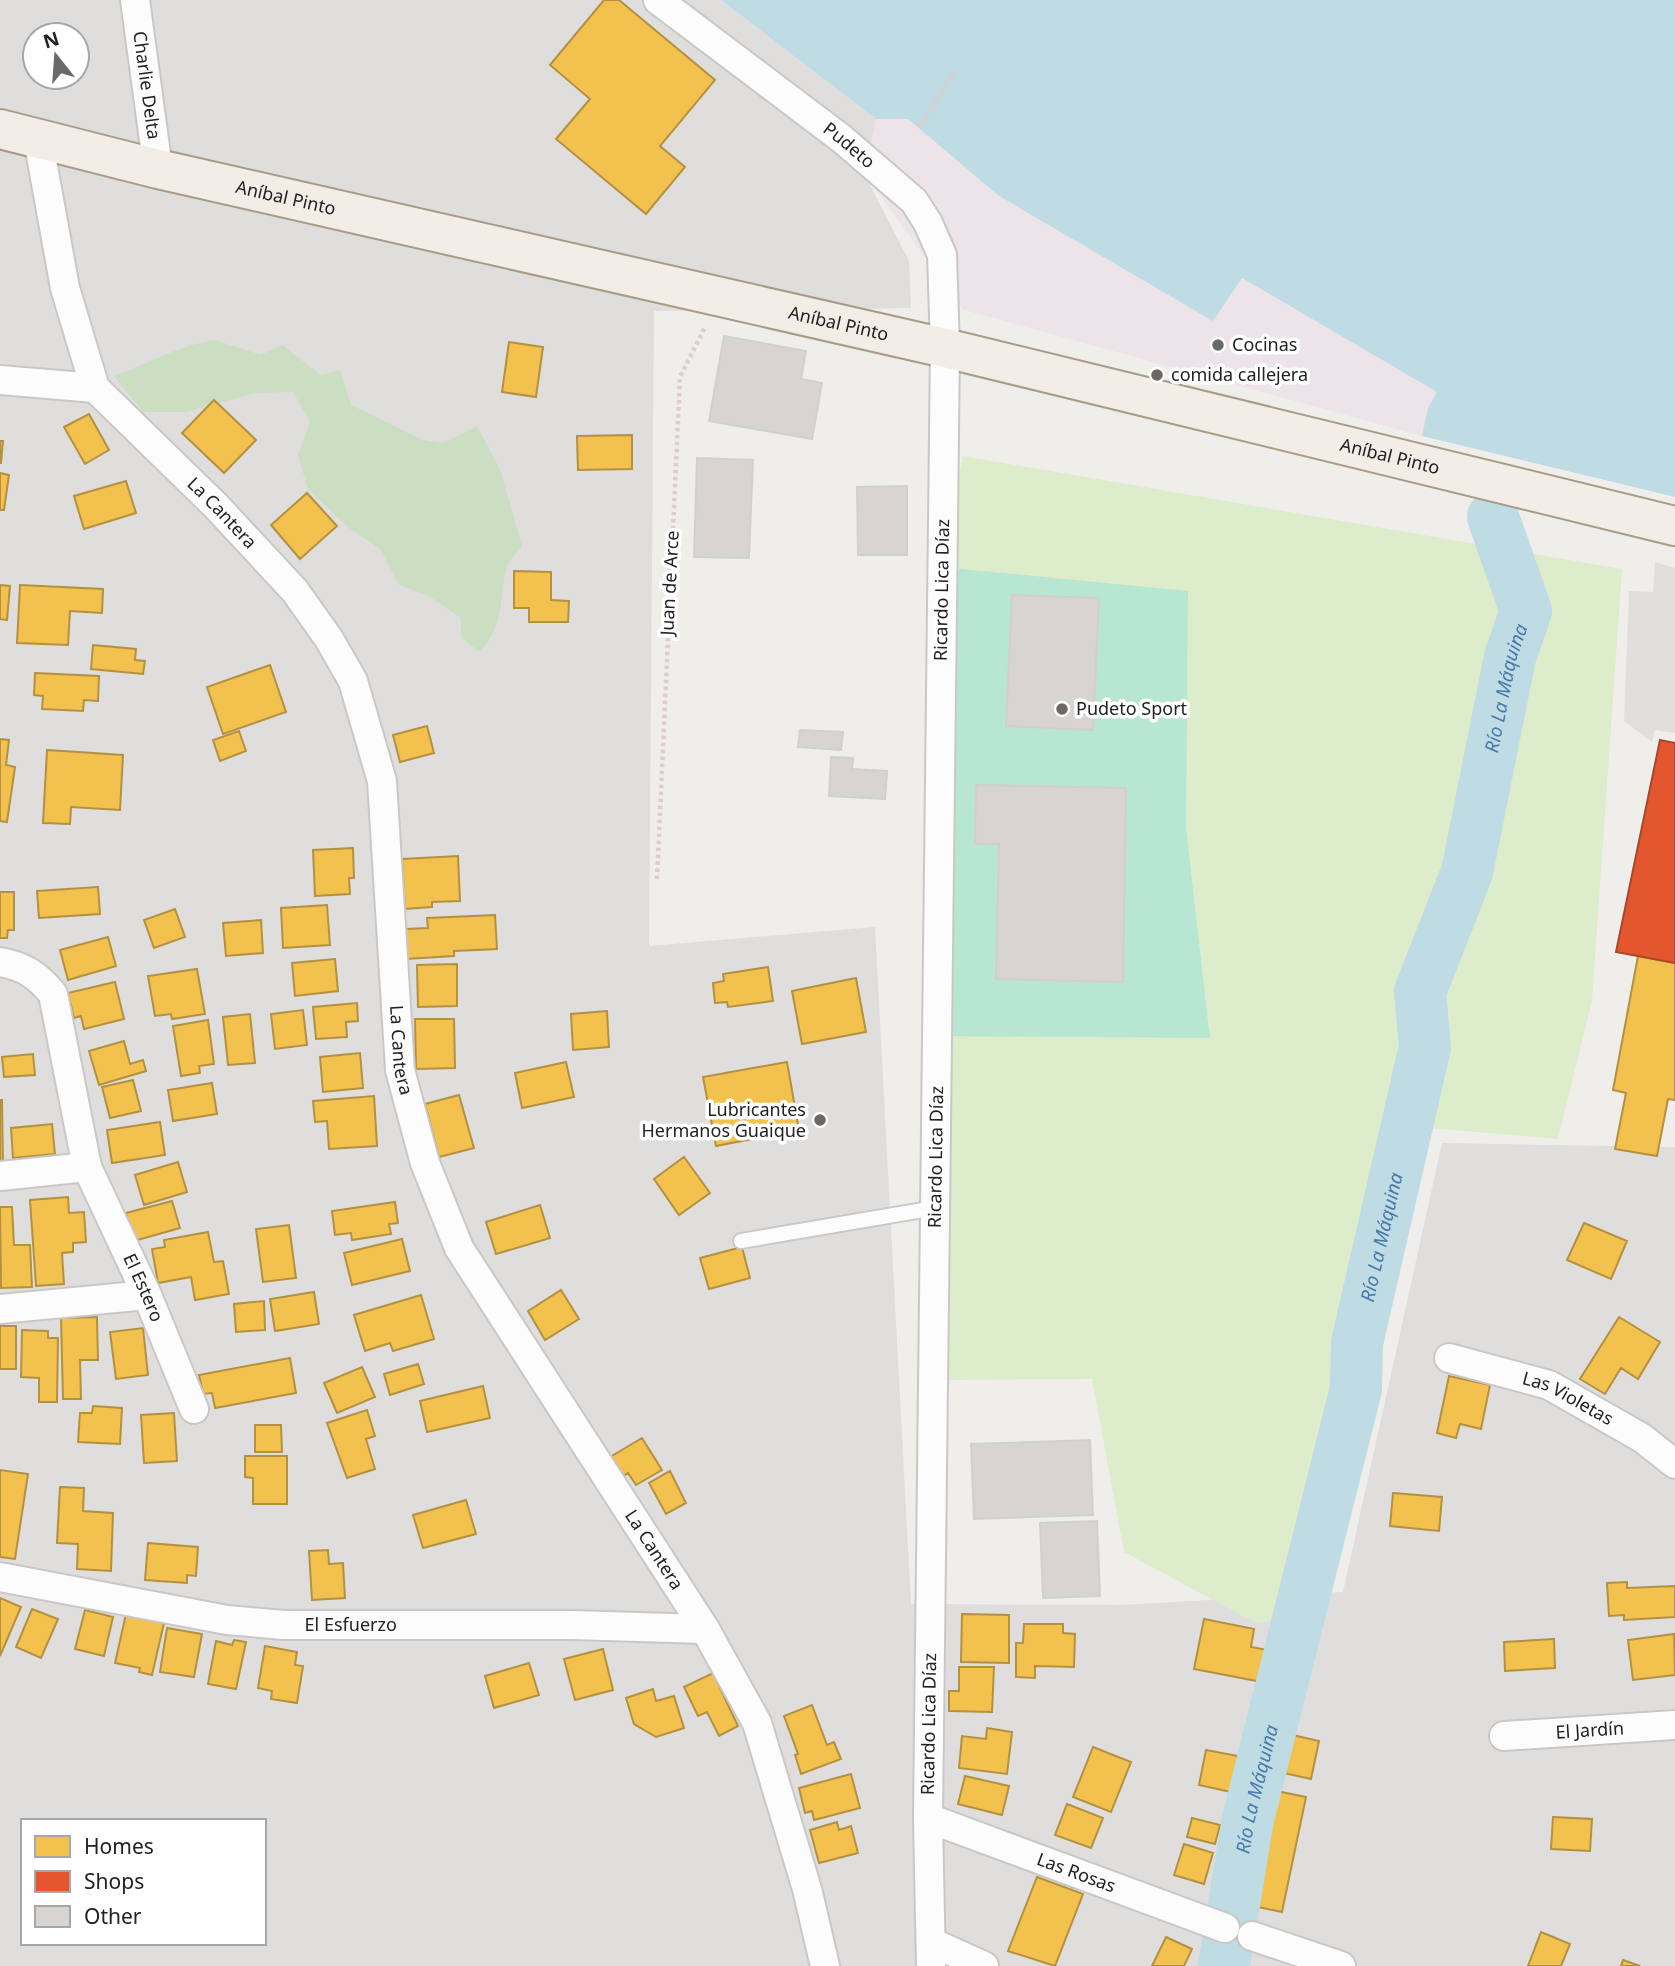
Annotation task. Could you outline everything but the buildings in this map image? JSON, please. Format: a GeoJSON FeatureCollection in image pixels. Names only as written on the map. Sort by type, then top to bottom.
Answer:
{"type":"FeatureCollection","features":[{"type":"Feature","properties":{"kind":"main road","name":"Aníbal Pinto"},"geometry":{"type":"LineString","coordinates":[[0,129],[158,169],[945,348],[1675,526]]}},
{"type":"Feature","properties":{"kind":"street","name":"Charlie Delta"},"geometry":{"type":"LineString","coordinates":[[135,0],[158,169]]}},
{"type":"Feature","properties":{"kind":"street","name":"Pudeto"},"geometry":{"type":"LineString","coordinates":[[658,0],[842,139],[914,201],[928,223],[942,255],[945,348]]}},
{"type":"Feature","properties":{"kind":"street","name":"La Cantera"},"geometry":{"type":"LineString","coordinates":[[38,139],[65,288],[95,388],[216,506],[295,591],[329,639],[353,681],[382,781],[400,1070],[425,1163],[459,1248],[705,1629],[757,1723],[807,1889],[825,1966]]}},
{"type":"Feature","properties":{"kind":"street","name":"Ricardo Lica Díaz"},"geometry":{"type":"LineString","coordinates":[[931,1954],[928,1818],[945,348]]}},
{"type":"Feature","properties":{"kind":"street"},"geometry":{"type":"LineString","coordinates":[[0,380],[95,388]]}},
{"type":"Feature","properties":{"kind":"street","name":"El Estero"},"geometry":{"type":"LineString","coordinates":[[0,962],[19,965],[39,976],[53,994],[87,1167],[147,1295],[194,1409]]}},
{"type":"Feature","properties":{"kind":"street"},"geometry":{"type":"LineString","coordinates":[[0,1176],[87,1167]]}},
{"type":"Feature","properties":{"kind":"street"},"geometry":{"type":"LineString","coordinates":[[0,1309],[147,1295]]}},
{"type":"Feature","properties":{"kind":"street","name":"Las Violetas"},"geometry":{"type":"LineString","coordinates":[[1449,1358],[1549,1385],[1642,1438],[1675,1464]]}},
{"type":"Feature","properties":{"kind":"street","name":"El Esfuerzo"},"geometry":{"type":"LineString","coordinates":[[0,1577],[227,1620],[284,1625],[559,1625],[705,1629]]}},
{"type":"Feature","properties":{"kind":"street","name":"El Jardín"},"geometry":{"type":"LineString","coordinates":[[1504,1736],[1675,1725]]}},
{"type":"Feature","properties":{"kind":"street","name":"Las Rosas"},"geometry":{"type":"LineString","coordinates":[[928,1818],[1224,1928]]}},
{"type":"Feature","properties":{"kind":"street"},"geometry":{"type":"LineString","coordinates":[[1252,1936],[1341,1966]]}},
{"type":"Feature","properties":{"kind":"street"},"geometry":{"type":"LineString","coordinates":[[931,1954],[984,1966]]}},
{"type":"Feature","properties":{"kind":"lane"},"geometry":{"type":"LineString","coordinates":[[741,1241],[935,1208]]}},
{"type":"Feature","properties":{"kind":"path"},"geometry":{"type":"LineString","coordinates":[[919,128],[954,72]]}},
{"type":"Feature","properties":{"kind":"path","name":"Juan de Arce"},"geometry":{"type":"LineString","coordinates":[[657,879],[680,377],[722,298]]}},
{"type":"Feature","properties":{"kind":"shaded area"},"geometry":{"type":"Polygon","coordinates":[[[0,0],[721,0],[876,119],[865,175],[909,261],[911,308],[654,311],[649,946],[875,927],[911,1604],[1121,1605],[1343,1592],[1442,1143],[1675,1147],[1675,1966],[0,1966],[0,0]]]}},
{"type":"Feature","properties":{"kind":"shaded area"},"geometry":{"type":"Polygon","coordinates":[[[876,119],[908,119],[999,196],[1213,320],[1242,278],[1438,392],[1428,408],[1422,436],[964,310],[865,175],[876,119]]]}},
{"type":"Feature","properties":{"kind":"shaded area"},"geometry":{"type":"Polygon","coordinates":[[[1655,562],[1675,568],[1675,733],[1655,730],[1652,742],[1624,721],[1629,591],[1653,592],[1655,562]]]}},
{"type":"Feature","properties":{"kind":"green space"},"geometry":{"type":"Polygon","coordinates":[[[215,340],[261,355],[282,345],[321,375],[340,370],[351,405],[423,440],[443,443],[477,426],[500,469],[522,546],[507,566],[498,621],[480,652],[461,638],[461,618],[429,596],[399,585],[380,549],[349,528],[308,489],[298,455],[310,422],[293,392],[255,393],[187,412],[143,412],[114,376],[176,350],[215,340]]]}},
{"type":"Feature","properties":{"kind":"green space"},"geometry":{"type":"Polygon","coordinates":[[[963,456],[1622,569],[1592,1000],[1558,1139],[1428,1128],[1323,1611],[1256,1623],[1124,1552],[1092,1379],[929,1380],[928,1036],[1210,1037],[1186,827],[940,567],[963,456]]]}},
{"type":"Feature","properties":{"kind":"green space","name":"Pudeto Sport"},"geometry":{"type":"Polygon","coordinates":[[[940,567],[1188,591],[1186,827],[1210,1038],[928,1036],[940,567]]]}},
{"type":"Feature","properties":{"kind":"water"},"geometry":{"type":"Polygon","coordinates":[[[721,0],[1675,0],[1675,497],[1422,436],[1428,408],[1437,392],[1242,278],[1213,321],[999,196],[908,119],[876,119],[721,0]]]}},
{"type":"Feature","properties":{"kind":"waterway","name":"Río La Máquina"},"geometry":{"type":"LineString","coordinates":[[1224,1966],[1248,1819],[1356,1389],[1357,1343],[1425,1047],[1420,992],[1467,872],[1510,657],[1526,611],[1493,517]]}},
{"type":"Feature","properties":{"kind":"place","name":"Cocinas"},"geometry":{"type":"Point","coordinates":[1218,345]}},
{"type":"Feature","properties":{"kind":"place","name":"comida callejera"},"geometry":{"type":"Point","coordinates":[1157,375]}},
{"type":"Feature","properties":{"kind":"place","name":"Pudeto Sport"},"geometry":{"type":"Point","coordinates":[1062,709]}},
{"type":"Feature","properties":{"kind":"place","name":"Lubricantes Hermanos Guaique"},"geometry":{"type":"Point","coordinates":[820,1120]}}]}
